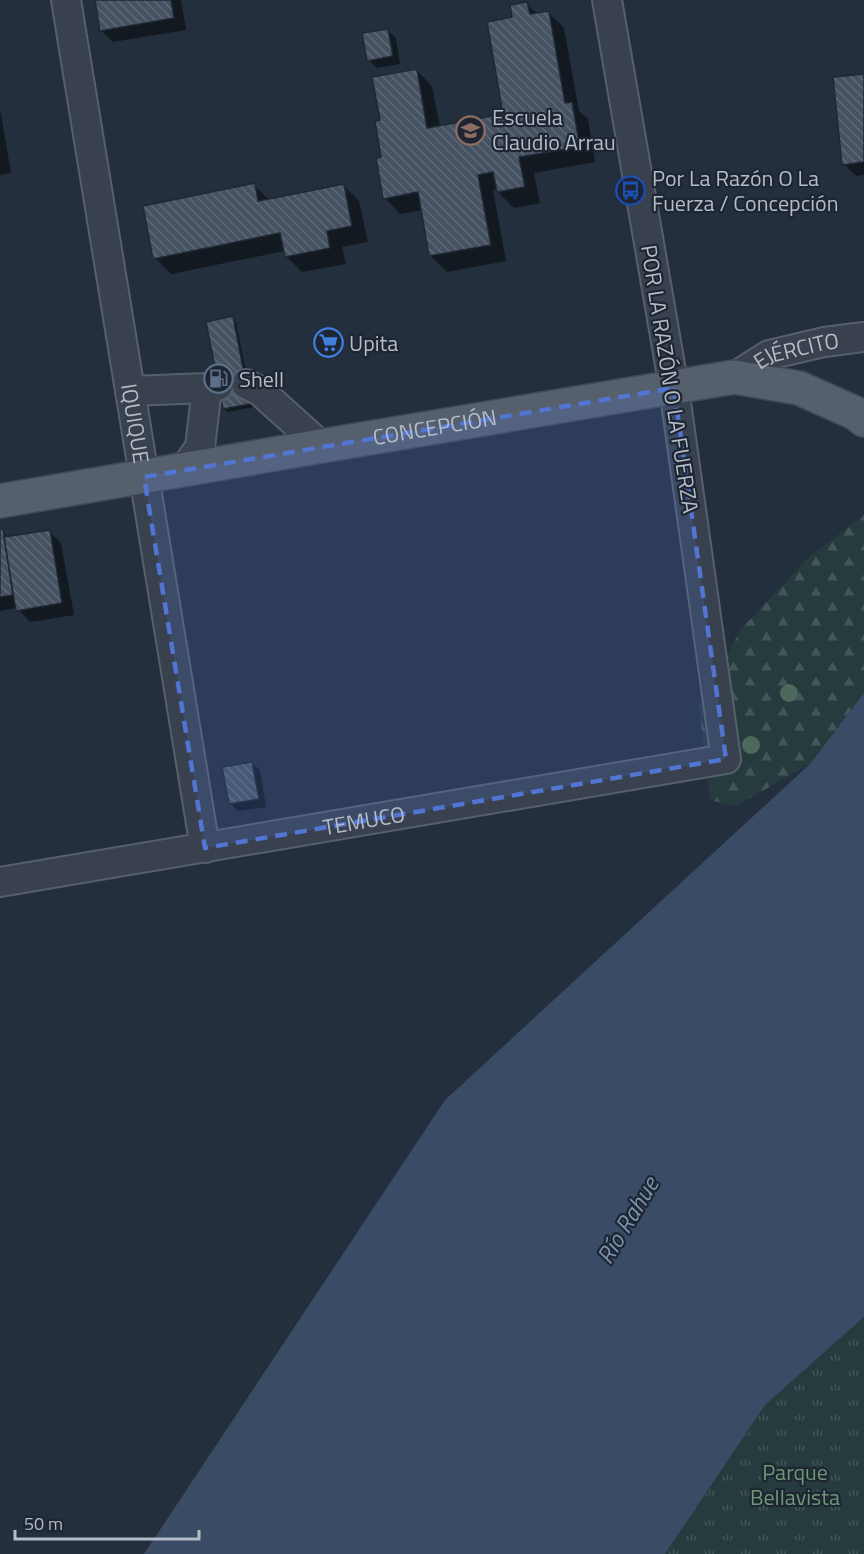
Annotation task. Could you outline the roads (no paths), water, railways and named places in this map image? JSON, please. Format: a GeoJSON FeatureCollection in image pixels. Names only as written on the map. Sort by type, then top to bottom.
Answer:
{"type":"FeatureCollection","features":[{"type":"Feature","properties":{"kind":"main road","name":"CONCEPCIÓN"},"geometry":{"type":"LineString","coordinates":[[0,501],[734,377],[799,388],[855,413],[864,420]]}},
{"type":"Feature","properties":{"kind":"street","name":"IQUIQUE"},"geometry":{"type":"LineString","coordinates":[[66,0],[205,848]]}},
{"type":"Feature","properties":{"kind":"street","name":"POR LA RAZÓN O LA FUERZA"},"geometry":{"type":"LineString","coordinates":[[607,0],[674,388],[726,759]]}},
{"type":"Feature","properties":{"kind":"street","name":"EJÉRCITO"},"geometry":{"type":"LineString","coordinates":[[734,377],[769,355],[824,342],[864,337]]}},
{"type":"Feature","properties":{"kind":"street"},"geometry":{"type":"LineString","coordinates":[[246,384],[260,391],[321,446]]}},
{"type":"Feature","properties":{"kind":"street"},"geometry":{"type":"LineString","coordinates":[[130,391],[213,387],[200,447],[184,470]]}},
{"type":"Feature","properties":{"kind":"street","name":"TEMUCO"},"geometry":{"type":"LineString","coordinates":[[0,882],[726,759]]}},
{"type":"Feature","properties":{"kind":"water","name":"Río Rahue"},"geometry":{"type":"Polygon","coordinates":[[[864,693],[864,1317],[765,1405],[665,1554],[144,1554],[445,1100],[810,764],[864,693]]]}},
{"type":"Feature","properties":{"kind":"place","name":"Escuela Claudio Arrau"},"geometry":{"type":"Point","coordinates":[471,130]}},
{"type":"Feature","properties":{"kind":"place","name":"Por La Razón O La Fuerza / Concepción"},"geometry":{"type":"Point","coordinates":[631,191]}},
{"type":"Feature","properties":{"kind":"place","name":"Upita"},"geometry":{"type":"Point","coordinates":[328,343]}},
{"type":"Feature","properties":{"kind":"place","name":"Shell"},"geometry":{"type":"Point","coordinates":[218,379]}},
{"type":"Feature","properties":{"kind":"park label","name":"Parque Bellavista"},"geometry":{"type":"Point","coordinates":[795,1484]}}]}
